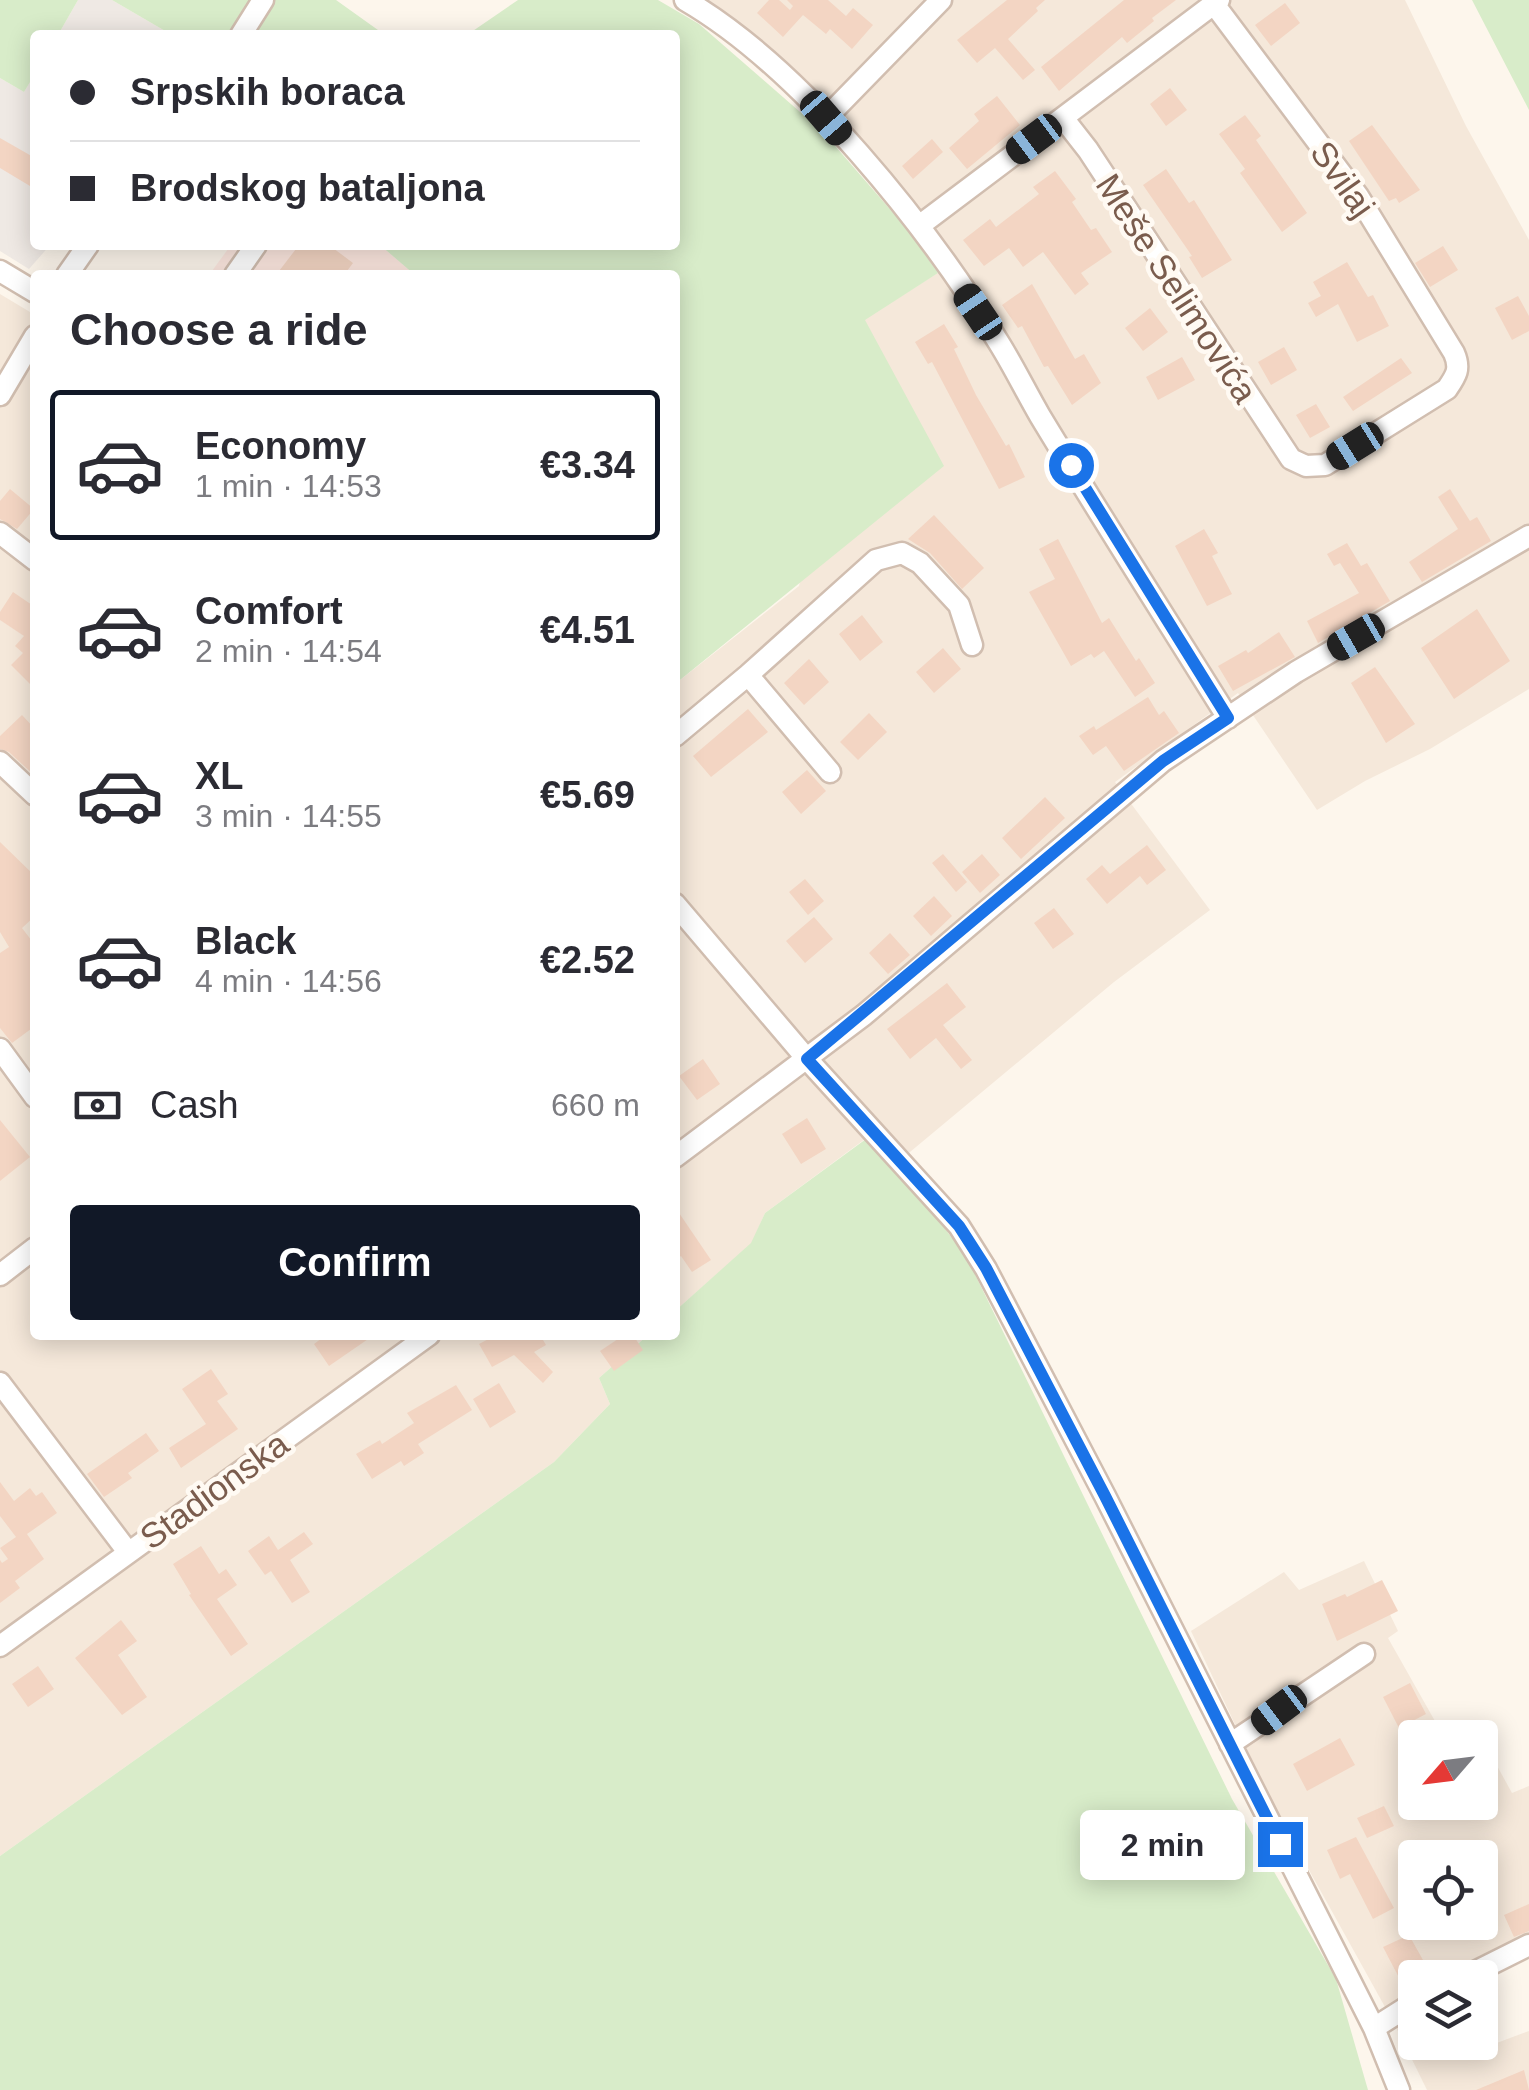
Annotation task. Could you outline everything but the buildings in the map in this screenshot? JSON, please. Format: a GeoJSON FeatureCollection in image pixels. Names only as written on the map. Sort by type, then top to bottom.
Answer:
{"type":"FeatureCollection","features":[{"type":"Feature","properties":{"kind":"street"},"geometry":{"type":"LineString","coordinates":[[245,30],[263,0]]}},
{"type":"Feature","properties":{"kind":"street"},"geometry":{"type":"LineString","coordinates":[[685,0],[713,7],[826,118],[919,226],[998,342],[1228,718]]}},
{"type":"Feature","properties":{"kind":"street"},"geometry":{"type":"LineString","coordinates":[[826,118],[941,0]]}},
{"type":"Feature","properties":{"kind":"street"},"geometry":{"type":"LineString","coordinates":[[919,226],[1216,2]]}},
{"type":"Feature","properties":{"kind":"street","name":"Svilaj"},"geometry":{"type":"LineString","coordinates":[[1216,2],[1358,196],[1458,363],[1457,374],[1447,388],[1325,465],[1306,466],[1291,459]]}},
{"type":"Feature","properties":{"kind":"street","name":"Meše Selimovića"},"geometry":{"type":"LineString","coordinates":[[1063,118],[1291,459]]}},
{"type":"Feature","properties":{"kind":"street"},"geometry":{"type":"LineString","coordinates":[[0,271],[30,289]]}},
{"type":"Feature","properties":{"kind":"street"},"geometry":{"type":"LineString","coordinates":[[0,394],[30,344]]}},
{"type":"Feature","properties":{"kind":"street"},"geometry":{"type":"LineString","coordinates":[[0,533],[30,556]]}},
{"type":"Feature","properties":{"kind":"street"},"geometry":{"type":"LineString","coordinates":[[680,1153],[807,1059],[1163,761],[1296,672],[1529,536]]}},
{"type":"Feature","properties":{"kind":"street"},"geometry":{"type":"LineString","coordinates":[[680,732],[876,560],[887,555],[902,554],[920,563],[959,605],[972,645]]}},
{"type":"Feature","properties":{"kind":"street"},"geometry":{"type":"LineString","coordinates":[[748,675],[830,772]]}},
{"type":"Feature","properties":{"kind":"street"},"geometry":{"type":"LineString","coordinates":[[0,762],[30,790]]}},
{"type":"Feature","properties":{"kind":"street"},"geometry":{"type":"LineString","coordinates":[[680,910],[807,1059],[959,1226],[986,1268],[1374,2028],[1399,2090]]}},
{"type":"Feature","properties":{"kind":"street"},"geometry":{"type":"LineString","coordinates":[[0,1049],[30,1090]]}},
{"type":"Feature","properties":{"kind":"street"},"geometry":{"type":"LineString","coordinates":[[0,1276],[30,1252]]}},
{"type":"Feature","properties":{"kind":"street","name":"Stadionska"},"geometry":{"type":"LineString","coordinates":[[0,1646],[422,1340]]}},
{"type":"Feature","properties":{"kind":"street"},"geometry":{"type":"LineString","coordinates":[[0,1383],[128,1552]]}},
{"type":"Feature","properties":{"kind":"street"},"geometry":{"type":"LineString","coordinates":[[1230,1744],[1364,1654]]}},
{"type":"Feature","properties":{"kind":"street"},"geometry":{"type":"LineString","coordinates":[[1498,1960],[1529,1945]]}},
{"type":"Feature","properties":{"kind":"street"},"geometry":{"type":"LineString","coordinates":[[1374,2028],[1398,2013]]}},
{"type":"Feature","properties":{"kind":"shaded area"},"geometry":{"type":"Polygon","coordinates":[[[78,0],[112,0],[163,30],[61,30],[78,0]]]}},
{"type":"Feature","properties":{"kind":"shaded area"},"geometry":{"type":"Polygon","coordinates":[[[700,0],[1405,0],[1466,126],[1529,240],[1529,689],[1430,749],[1317,810],[1238,693],[1115,782],[1210,910],[1114,982],[892,1167],[865,1139],[765,1213],[752,1243],[680,1307],[680,680],[799,586],[865,319],[955,262],[766,50],[724,13],[700,0]]]}},
{"type":"Feature","properties":{"kind":"shaded area"},"geometry":{"type":"Polygon","coordinates":[[[0,78],[24,92],[30,82],[30,250],[46,250],[29,269],[0,251],[0,78]]]}},
{"type":"Feature","properties":{"kind":"shaded area"},"geometry":{"type":"Polygon","coordinates":[[[227,250],[386,250],[409,270],[213,270],[227,250]]]}},
{"type":"Feature","properties":{"kind":"shaded area"},"geometry":{"type":"Polygon","coordinates":[[[0,294],[30,312],[30,1340],[642,1340],[599,1378],[610,1404],[554,1462],[0,1856],[0,294]]]}},
{"type":"Feature","properties":{"kind":"shaded area"},"geometry":{"type":"Polygon","coordinates":[[[1364,1561],[1398,1631],[1388,1638],[1434,1720],[1398,1720],[1398,1820],[1498,1820],[1498,1768],[1512,1793],[1529,1786],[1529,1937],[1476,1960],[1398,1960],[1398,2031],[1274,1807],[1191,1631],[1284,1572],[1299,1590],[1364,1561]]]}},
{"type":"Feature","properties":{"kind":"shaded area"},"geometry":{"type":"Polygon","coordinates":[[[1529,2031],[1529,2090],[1427,2090],[1412,2060],[1498,2060],[1498,2043],[1529,2031]]]}},
{"type":"Feature","properties":{"kind":"green space"},"geometry":{"type":"Polygon","coordinates":[[[0,0],[78,0],[61,30],[30,30],[30,82],[24,92],[0,78],[0,0]]]}},
{"type":"Feature","properties":{"kind":"green space"},"geometry":{"type":"Polygon","coordinates":[[[112,0],[255,0],[238,30],[163,30],[112,0]]]}},
{"type":"Feature","properties":{"kind":"green space"},"geometry":{"type":"Polygon","coordinates":[[[272,0],[336,0],[378,30],[253,30],[272,0]]]}},
{"type":"Feature","properties":{"kind":"green space"},"geometry":{"type":"Polygon","coordinates":[[[518,0],[658,0],[699,24],[823,132],[908,230],[938,273],[865,320],[944,466],[680,680],[680,270],[409,270],[386,250],[680,250],[680,30],[474,30],[518,0]]]}},
{"type":"Feature","properties":{"kind":"green space"},"geometry":{"type":"Polygon","coordinates":[[[1472,0],[1529,0],[1529,110],[1472,0]]]}},
{"type":"Feature","properties":{"kind":"green space"},"geometry":{"type":"Polygon","coordinates":[[[866,1139],[922,1199],[966,1256],[1232,1799],[1336,1979],[1368,2090],[0,2090],[0,1856],[554,1462],[610,1404],[599,1378],[642,1340],[680,1340],[680,1307],[751,1243],[765,1213],[866,1139]]]}},
{"type":"Feature","properties":{"kind":"route"},"geometry":{"type":"LineString","coordinates":[[1071,465],[1228,718],[1163,761],[807,1059],[959,1226],[986,1268],[1280,1844]]}}]}
